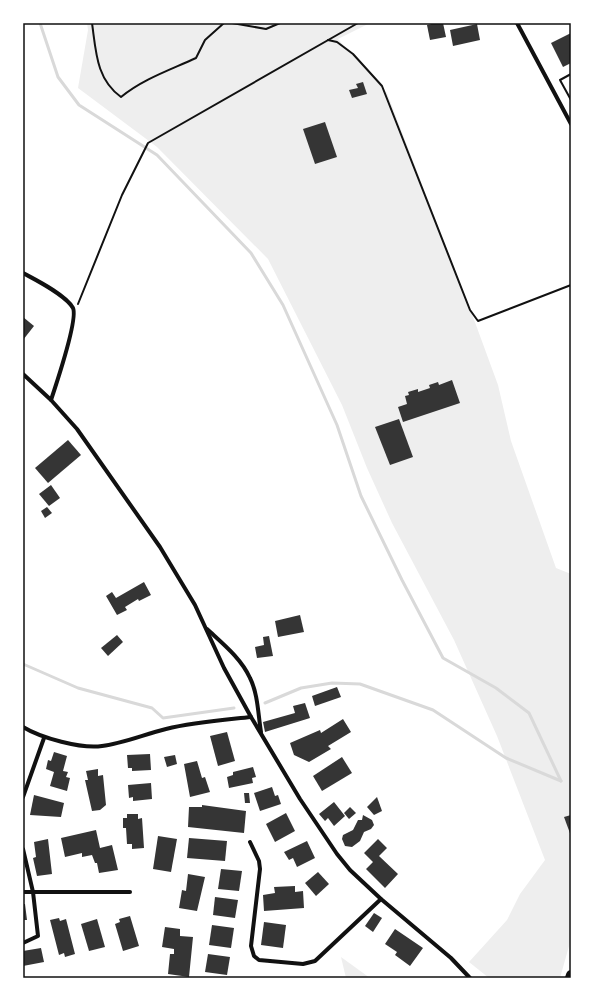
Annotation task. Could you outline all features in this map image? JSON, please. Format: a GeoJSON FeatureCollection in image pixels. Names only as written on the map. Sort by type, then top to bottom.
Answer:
{"type":"FeatureCollection","features":[{"type":"Feature","properties":{"kind":"street"},"geometry":{"type":"LineString","coordinates":[[517,23],[571,124]]}},
{"type":"Feature","properties":{"kind":"street"},"geometry":{"type":"LineString","coordinates":[[23,273],[69,303],[74,311],[74,317],[51,400]]}},
{"type":"Feature","properties":{"kind":"street"},"geometry":{"type":"LineString","coordinates":[[23,374],[51,400],[77,429],[181,580],[206,627],[224,668],[251,717],[324,836],[350,870],[381,899],[451,958],[470,978]]}},
{"type":"Feature","properties":{"kind":"street"},"geometry":{"type":"LineString","coordinates":[[206,627],[236,657],[249,676],[254,688],[262,734]]}},
{"type":"Feature","properties":{"kind":"street"},"geometry":{"type":"LineString","coordinates":[[23,727],[44,738],[83,745],[100,746],[122,742],[167,729],[251,717]]}},
{"type":"Feature","properties":{"kind":"street"},"geometry":{"type":"LineString","coordinates":[[23,797],[44,738]]}},
{"type":"Feature","properties":{"kind":"street"},"geometry":{"type":"LineString","coordinates":[[250,842],[260,865],[251,946],[254,956],[259,960],[303,964],[315,961],[381,899]]}},
{"type":"Feature","properties":{"kind":"street"},"geometry":{"type":"LineString","coordinates":[[23,849],[32,892],[38,936],[23,943]]}},
{"type":"Feature","properties":{"kind":"street"},"geometry":{"type":"LineString","coordinates":[[23,892],[130,892]]}},
{"type":"Feature","properties":{"kind":"path"},"geometry":{"type":"LineString","coordinates":[[92,23],[94,49],[101,69],[110,89],[121,97],[132,88],[155,75],[196,58],[205,40],[224,23]]}},
{"type":"Feature","properties":{"kind":"path"},"geometry":{"type":"LineString","coordinates":[[232,23],[266,29],[280,23]]}},
{"type":"Feature","properties":{"kind":"path"},"geometry":{"type":"LineString","coordinates":[[74,317],[122,195],[148,143],[358,23]]}},
{"type":"Feature","properties":{"kind":"path"},"geometry":{"type":"LineString","coordinates":[[327,40],[337,42],[353,54],[382,86],[467,303],[478,321],[571,284]]}},
{"type":"Feature","properties":{"kind":"path"},"geometry":{"type":"LineString","coordinates":[[571,74],[560,80],[571,100]]}},
{"type":"Feature","properties":{"kind":"shaded area"},"geometry":{"type":"Polygon","coordinates":[[[87,23],[370,23],[338,39],[387,93],[498,385],[511,441],[556,568],[571,574],[571,939],[560,978],[489,978],[469,962],[507,920],[520,894],[545,860],[497,736],[454,640],[392,523],[367,468],[342,405],[268,259],[157,147],[78,88],[88,30],[87,23]]]}},
{"type":"Feature","properties":{"kind":"shaded area"},"geometry":{"type":"Polygon","coordinates":[[[341,957],[370,978],[346,978],[341,957]]]}},
{"type":"Feature","properties":{"kind":"building"},"geometry":{"type":"Polygon","coordinates":[[[443,23],[446,37],[430,40],[427,25],[443,23]]]}},
{"type":"Feature","properties":{"kind":"building"},"geometry":{"type":"Polygon","coordinates":[[[477,24],[480,40],[453,46],[450,30],[477,24]]]}},
{"type":"Feature","properties":{"kind":"building"},"geometry":{"type":"Polygon","coordinates":[[[571,33],[571,63],[563,67],[551,43],[571,33]]]}},
{"type":"Feature","properties":{"kind":"building"},"geometry":{"type":"Polygon","coordinates":[[[363,82],[367,94],[352,98],[349,90],[358,88],[356,84],[363,82]]]}},
{"type":"Feature","properties":{"kind":"building"},"geometry":{"type":"Polygon","coordinates":[[[325,122],[337,157],[315,164],[303,129],[325,122]]]}},
{"type":"Feature","properties":{"kind":"building"},"geometry":{"type":"Polygon","coordinates":[[[23,317],[34,326],[23,340],[23,317]]]}},
{"type":"Feature","properties":{"kind":"building"},"geometry":{"type":"Polygon","coordinates":[[[452,380],[460,403],[403,422],[398,407],[407,404],[405,396],[409,395],[408,392],[418,389],[418,392],[430,388],[429,385],[438,382],[439,385],[452,380]]]}},
{"type":"Feature","properties":{"kind":"building"},"geometry":{"type":"Polygon","coordinates":[[[399,419],[413,457],[390,465],[375,427],[399,419]]]}},
{"type":"Feature","properties":{"kind":"building"},"geometry":{"type":"Polygon","coordinates":[[[68,440],[81,455],[48,483],[35,468],[68,440]]]}},
{"type":"Feature","properties":{"kind":"building"},"geometry":{"type":"Polygon","coordinates":[[[51,485],[60,498],[49,506],[39,494],[51,485]]]}},
{"type":"Feature","properties":{"kind":"building"},"geometry":{"type":"Polygon","coordinates":[[[47,507],[52,513],[45,518],[41,511],[47,507]]]}},
{"type":"Feature","properties":{"kind":"building"},"geometry":{"type":"Polygon","coordinates":[[[144,582],[151,595],[139,601],[138,599],[125,607],[127,610],[117,615],[106,596],[112,592],[116,598],[144,582]]]}},
{"type":"Feature","properties":{"kind":"building"},"geometry":{"type":"Polygon","coordinates":[[[300,615],[304,632],[278,637],[275,621],[300,615]]]}},
{"type":"Feature","properties":{"kind":"building"},"geometry":{"type":"Polygon","coordinates":[[[117,635],[123,642],[108,656],[101,648],[117,635]]]}},
{"type":"Feature","properties":{"kind":"building"},"geometry":{"type":"Polygon","coordinates":[[[269,636],[273,656],[257,658],[255,647],[264,645],[263,637],[269,636]]]}},
{"type":"Feature","properties":{"kind":"building"},"geometry":{"type":"Polygon","coordinates":[[[337,687],[341,697],[315,706],[312,696],[337,687]]]}},
{"type":"Feature","properties":{"kind":"building"},"geometry":{"type":"Polygon","coordinates":[[[305,703],[310,718],[265,732],[263,722],[295,713],[293,706],[305,703]]]}},
{"type":"Feature","properties":{"kind":"building"},"geometry":{"type":"Polygon","coordinates":[[[343,719],[351,732],[328,746],[331,749],[309,762],[294,755],[290,743],[320,730],[321,733],[343,719]]]}},
{"type":"Feature","properties":{"kind":"building"},"geometry":{"type":"Polygon","coordinates":[[[227,732],[235,761],[218,766],[210,736],[227,732]]]}},
{"type":"Feature","properties":{"kind":"building"},"geometry":{"type":"Polygon","coordinates":[[[54,752],[67,756],[63,771],[68,772],[66,777],[70,778],[67,791],[50,786],[54,772],[46,769],[48,760],[51,761],[54,752]]]}},
{"type":"Feature","properties":{"kind":"building"},"geometry":{"type":"Polygon","coordinates":[[[150,754],[151,770],[132,771],[132,768],[128,768],[127,755],[150,754]]]}},
{"type":"Feature","properties":{"kind":"building"},"geometry":{"type":"Polygon","coordinates":[[[175,755],[177,764],[167,767],[164,757],[175,755]]]}},
{"type":"Feature","properties":{"kind":"building"},"geometry":{"type":"Polygon","coordinates":[[[342,757],[352,773],[322,791],[313,776],[342,757]]]}},
{"type":"Feature","properties":{"kind":"building"},"geometry":{"type":"Polygon","coordinates":[[[197,761],[202,778],[205,777],[210,792],[190,797],[184,764],[197,761]]]}},
{"type":"Feature","properties":{"kind":"building"},"geometry":{"type":"Polygon","coordinates":[[[253,767],[256,777],[252,778],[253,783],[229,788],[227,777],[233,775],[233,772],[253,767]]]}},
{"type":"Feature","properties":{"kind":"building"},"geometry":{"type":"Polygon","coordinates":[[[98,769],[98,776],[103,775],[106,805],[100,810],[92,811],[85,780],[88,780],[86,771],[98,769]]]}},
{"type":"Feature","properties":{"kind":"building"},"geometry":{"type":"Polygon","coordinates":[[[151,783],[152,799],[133,801],[133,797],[129,798],[128,785],[151,783]]]}},
{"type":"Feature","properties":{"kind":"building"},"geometry":{"type":"Polygon","coordinates":[[[272,787],[275,796],[278,795],[281,804],[260,811],[254,793],[272,787]]]}},
{"type":"Feature","properties":{"kind":"building"},"geometry":{"type":"Polygon","coordinates":[[[244,793],[249,793],[250,803],[245,803],[244,793]]]}},
{"type":"Feature","properties":{"kind":"building"},"geometry":{"type":"Polygon","coordinates":[[[34,795],[64,803],[61,817],[30,815],[34,795]]]}},
{"type":"Feature","properties":{"kind":"building"},"geometry":{"type":"Polygon","coordinates":[[[377,797],[382,811],[374,815],[367,807],[377,797]]]}},
{"type":"Feature","properties":{"kind":"building"},"geometry":{"type":"Polygon","coordinates":[[[334,802],[345,816],[334,826],[328,818],[325,821],[319,814],[334,802]]]}},
{"type":"Feature","properties":{"kind":"building"},"geometry":{"type":"Polygon","coordinates":[[[202,805],[246,811],[244,833],[188,827],[189,807],[202,807],[202,805]]]}},
{"type":"Feature","properties":{"kind":"building"},"geometry":{"type":"Polygon","coordinates":[[[350,807],[356,813],[349,819],[344,813],[350,807]]]}},
{"type":"Feature","properties":{"kind":"building"},"geometry":{"type":"Polygon","coordinates":[[[286,813],[295,831],[275,842],[266,824],[286,813]]]}},
{"type":"Feature","properties":{"kind":"building"},"geometry":{"type":"Polygon","coordinates":[[[127,814],[138,814],[138,819],[142,818],[144,848],[132,849],[132,844],[127,844],[126,828],[123,828],[123,818],[127,818],[127,814]]]}},
{"type":"Feature","properties":{"kind":"building"},"geometry":{"type":"Polygon","coordinates":[[[363,815],[372,820],[374,825],[371,829],[364,832],[360,841],[352,847],[345,846],[342,839],[343,835],[353,830],[358,820],[362,820],[363,815]]]}},
{"type":"Feature","properties":{"kind":"building"},"geometry":{"type":"Polygon","coordinates":[[[571,815],[571,836],[564,817],[571,815]]]}},
{"type":"Feature","properties":{"kind":"building"},"geometry":{"type":"Polygon","coordinates":[[[96,830],[100,848],[112,845],[118,870],[99,873],[97,863],[95,863],[92,855],[82,857],[82,853],[65,857],[61,838],[96,830]]]}},
{"type":"Feature","properties":{"kind":"building"},"geometry":{"type":"Polygon","coordinates":[[[158,836],[177,839],[171,872],[153,869],[158,836]]]}},
{"type":"Feature","properties":{"kind":"building"},"geometry":{"type":"Polygon","coordinates":[[[189,838],[227,841],[225,861],[187,858],[189,838]]]}},
{"type":"Feature","properties":{"kind":"building"},"geometry":{"type":"Polygon","coordinates":[[[48,839],[52,874],[37,876],[33,858],[36,857],[34,842],[48,839]]]}},
{"type":"Feature","properties":{"kind":"building"},"geometry":{"type":"Polygon","coordinates":[[[378,839],[387,848],[379,856],[398,874],[385,888],[366,869],[373,862],[364,853],[378,839]]]}},
{"type":"Feature","properties":{"kind":"building"},"geometry":{"type":"Polygon","coordinates":[[[307,841],[315,858],[297,867],[293,858],[289,860],[284,852],[307,841]]]}},
{"type":"Feature","properties":{"kind":"building"},"geometry":{"type":"Polygon","coordinates":[[[221,869],[242,871],[239,891],[218,889],[221,869]]]}},
{"type":"Feature","properties":{"kind":"building"},"geometry":{"type":"Polygon","coordinates":[[[318,872],[329,884],[316,896],[305,883],[318,872]]]}},
{"type":"Feature","properties":{"kind":"building"},"geometry":{"type":"Polygon","coordinates":[[[188,874],[205,877],[197,911],[179,908],[182,890],[186,891],[188,874]]]}},
{"type":"Feature","properties":{"kind":"building"},"geometry":{"type":"Polygon","coordinates":[[[295,886],[295,892],[303,891],[304,908],[264,911],[263,895],[275,893],[274,887],[295,886]]]}},
{"type":"Feature","properties":{"kind":"building"},"geometry":{"type":"Polygon","coordinates":[[[215,897],[238,900],[235,918],[213,915],[215,897]]]}},
{"type":"Feature","properties":{"kind":"building"},"geometry":{"type":"Polygon","coordinates":[[[23,904],[25,904],[27,920],[23,920],[23,904]]]}},
{"type":"Feature","properties":{"kind":"building"},"geometry":{"type":"Polygon","coordinates":[[[374,913],[382,918],[373,932],[365,926],[374,913]]]}},
{"type":"Feature","properties":{"kind":"building"},"geometry":{"type":"Polygon","coordinates":[[[130,916],[139,946],[123,951],[115,924],[120,922],[119,919],[130,916]]]}},
{"type":"Feature","properties":{"kind":"building"},"geometry":{"type":"Polygon","coordinates":[[[59,918],[60,921],[66,919],[75,954],[65,957],[64,953],[59,955],[50,920],[59,918]]]}},
{"type":"Feature","properties":{"kind":"building"},"geometry":{"type":"Polygon","coordinates":[[[97,919],[105,947],[89,951],[81,924],[97,919]]]}},
{"type":"Feature","properties":{"kind":"building"},"geometry":{"type":"Polygon","coordinates":[[[264,922],[286,925],[283,948],[261,945],[264,922]]]}},
{"type":"Feature","properties":{"kind":"building"},"geometry":{"type":"Polygon","coordinates":[[[212,925],[234,928],[231,948],[209,945],[212,925]]]}},
{"type":"Feature","properties":{"kind":"building"},"geometry":{"type":"Polygon","coordinates":[[[165,927],[180,929],[180,936],[193,937],[189,977],[168,974],[170,954],[174,954],[174,949],[162,947],[165,927]]]}},
{"type":"Feature","properties":{"kind":"building"},"geometry":{"type":"Polygon","coordinates":[[[395,929],[423,948],[410,966],[395,955],[397,952],[385,944],[395,929]]]}},
{"type":"Feature","properties":{"kind":"building"},"geometry":{"type":"Polygon","coordinates":[[[41,948],[44,962],[23,966],[23,951],[41,948]]]}},
{"type":"Feature","properties":{"kind":"building"},"geometry":{"type":"Polygon","coordinates":[[[208,954],[230,957],[227,975],[205,972],[208,954]]]}},
{"type":"Feature","properties":{"kind":"waterway"},"geometry":{"type":"LineString","coordinates":[[40,23],[58,77],[79,105],[157,155],[251,253],[283,305],[337,425],[361,496],[402,580],[443,658],[496,688],[529,713],[561,781]]}},
{"type":"Feature","properties":{"kind":"waterway"},"geometry":{"type":"LineString","coordinates":[[23,664],[78,688],[152,708],[163,718],[234,708]]}},
{"type":"Feature","properties":{"kind":"waterway"},"geometry":{"type":"LineString","coordinates":[[265,703],[301,688],[332,683],[360,684],[433,710],[506,758],[561,781]]}}]}
